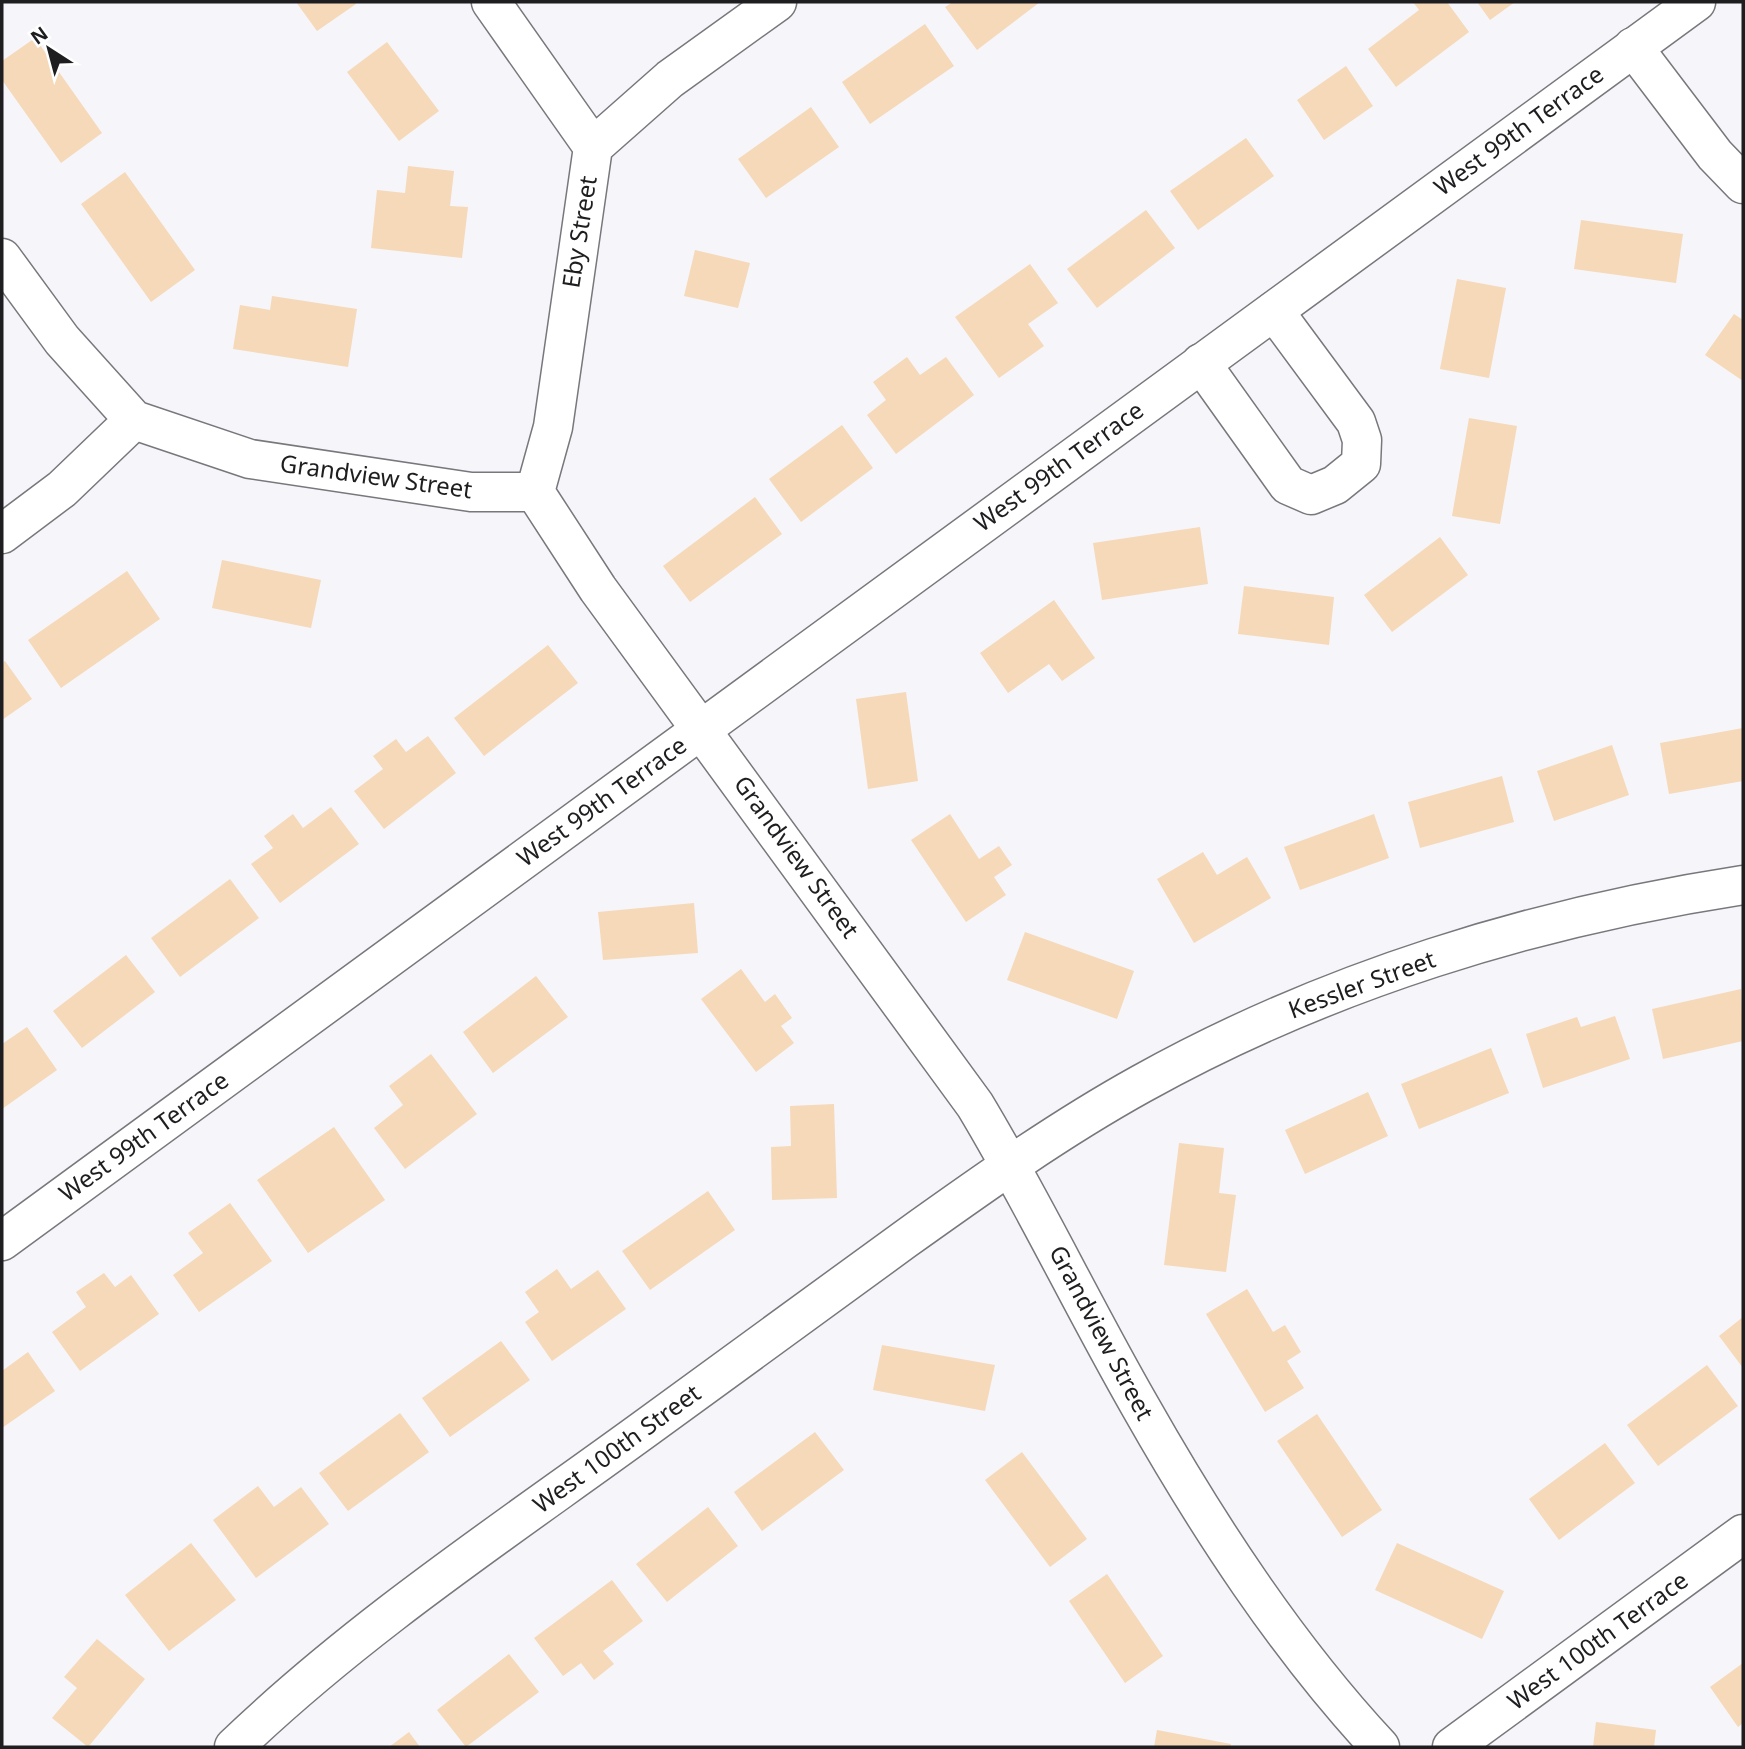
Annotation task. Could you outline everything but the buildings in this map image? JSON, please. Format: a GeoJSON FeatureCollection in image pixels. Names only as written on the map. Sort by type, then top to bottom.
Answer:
{"type":"FeatureCollection","features":[{"type":"Feature","properties":{"kind":"street","name":"Eby Street"},"geometry":{"type":"LineString","coordinates":[[491,2],[593,147],[553,427],[535,492]]}},
{"type":"Feature","properties":{"kind":"street"},"geometry":{"type":"LineString","coordinates":[[593,147],[670,79],[777,2]]}},
{"type":"Feature","properties":{"kind":"street","name":"West 99th Terrace"},"geometry":{"type":"LineString","coordinates":[[2,1241],[1696,2]]}},
{"type":"Feature","properties":{"kind":"street"},"geometry":{"type":"LineString","coordinates":[[1633,47],[1715,155],[1743,184]]}},
{"type":"Feature","properties":{"kind":"street","name":"Grandview Street"},"geometry":{"type":"LineString","coordinates":[[2,258],[62,340],[134,420],[250,459],[471,492],[535,492],[598,589],[975,1105],[1010,1164],[1140,1406],[1236,1563],[1347,1711],[1380,1747]]}},
{"type":"Feature","properties":{"kind":"street"},"geometry":{"type":"LineString","coordinates":[[1201,363],[1288,485],[1311,495],[1335,485],[1361,464],[1362,440],[1356,422],[1274,311]]}},
{"type":"Feature","properties":{"kind":"street"},"geometry":{"type":"LineString","coordinates":[[2,534],[62,489],[134,420]]}},
{"type":"Feature","properties":{"kind":"street","name":"Kessler Street"},"geometry":{"type":"LineString","coordinates":[[1010,1164],[1141,1084],[1282,1013],[1478,943],[1656,899],[1743,885]]}},
{"type":"Feature","properties":{"kind":"street","name":"West 100th Street"},"geometry":{"type":"LineString","coordinates":[[234,1747],[276,1706],[355,1641],[1010,1164]]}},
{"type":"Feature","properties":{"kind":"street","name":"West 100th Terrace"},"geometry":{"type":"LineString","coordinates":[[1452,1747],[1743,1534]]}}]}
